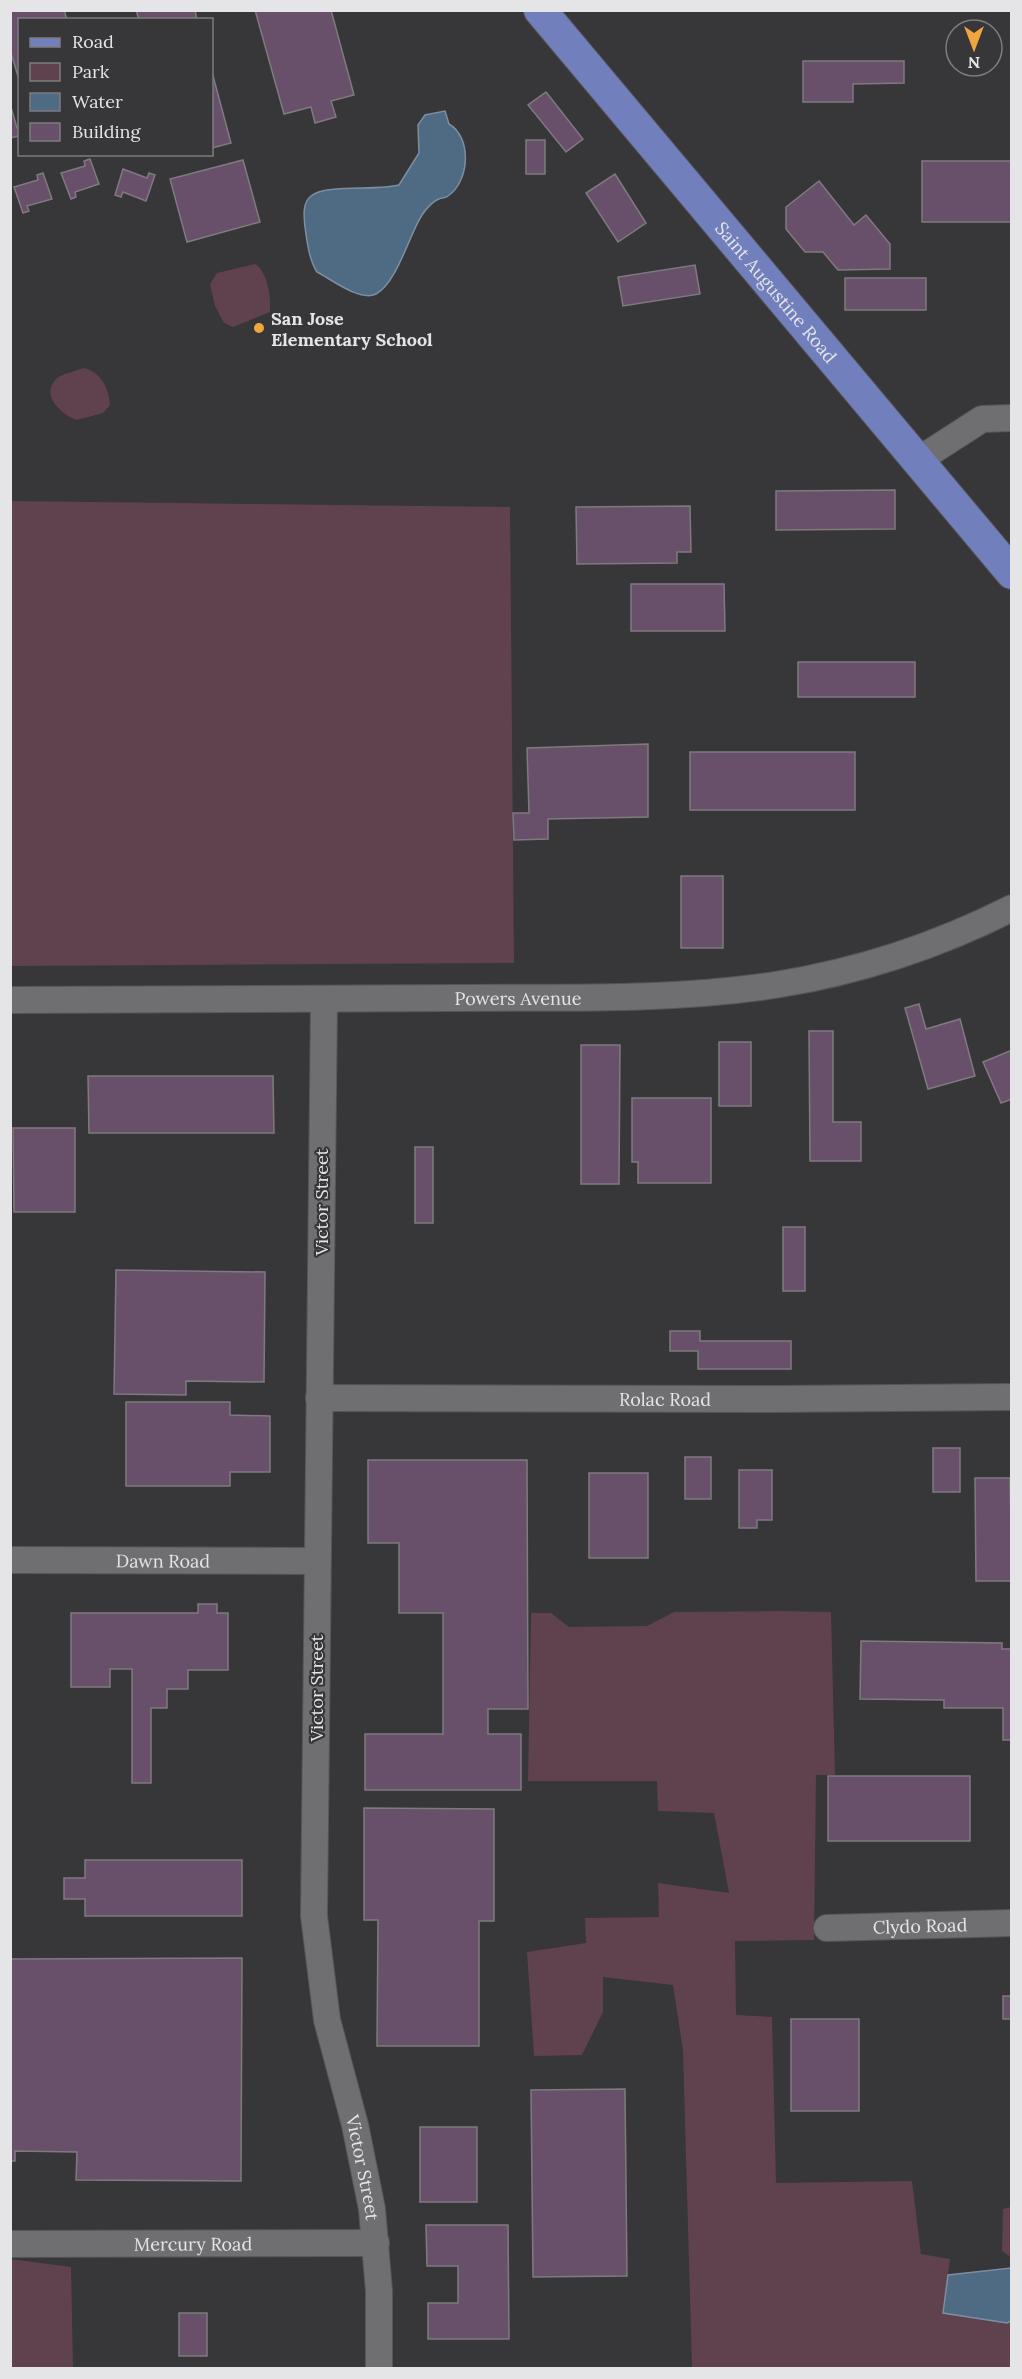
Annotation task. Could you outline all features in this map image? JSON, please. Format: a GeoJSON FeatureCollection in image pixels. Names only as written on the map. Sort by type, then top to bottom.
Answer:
{"type":"FeatureCollection","features":[{"type":"Feature","properties":{"kind":"main road","name":"Saint Augustine Road"},"geometry":{"type":"LineString","coordinates":[[540,10],[1011,573]]}},
{"type":"Feature","properties":{"kind":"street"},"geometry":{"type":"LineString","coordinates":[[917,460],[982,419],[1011,418]]}},
{"type":"Feature","properties":{"kind":"street","name":"Powers Avenue"},"geometry":{"type":"LineString","coordinates":[[10,1000],[324,1000],[656,996],[775,985],[892,958],[983,923],[1011,908]]}},
{"type":"Feature","properties":{"kind":"street","name":"Victor Street"},"geometry":{"type":"LineString","coordinates":[[324,1000],[316,1561],[314,1869],[316,1944],[327,2020],[364,2165],[376,2242],[379,2291],[378,2368]]}},
{"type":"Feature","properties":{"kind":"street","name":"Rolac Road"},"geometry":{"type":"LineString","coordinates":[[319,1398],[1011,1396]]}},
{"type":"Feature","properties":{"kind":"street","name":"Dawn Road"},"geometry":{"type":"LineString","coordinates":[[10,1560],[316,1561]]}},
{"type":"Feature","properties":{"kind":"street","name":"Clydo Road"},"geometry":{"type":"LineString","coordinates":[[827,1928],[1011,1923]]}},
{"type":"Feature","properties":{"kind":"street","name":"Mercury Road"},"geometry":{"type":"LineString","coordinates":[[10,2244],[376,2242]]}},
{"type":"Feature","properties":{"kind":"green space"},"geometry":{"type":"Polygon","coordinates":[[[255,264],[266,279],[270,312],[233,327],[224,323],[215,306],[210,284],[217,273],[255,264]]]}},
{"type":"Feature","properties":{"kind":"green space"},"geometry":{"type":"Polygon","coordinates":[[[83,368],[95,373],[103,382],[110,405],[103,413],[77,420],[59,409],[50,391],[57,378],[83,368]]]}},
{"type":"Feature","properties":{"kind":"green space"},"geometry":{"type":"Polygon","coordinates":[[[11,501],[510,507],[514,963],[11,966],[11,501]]]}},
{"type":"Feature","properties":{"kind":"green space"},"geometry":{"type":"Polygon","coordinates":[[[674,1612],[831,1612],[835,1775],[816,1775],[814,1940],[735,1941],[736,2015],[772,2017],[776,2183],[912,2181],[921,2254],[950,2259],[943,2313],[1007,2323],[1011,2321],[1011,2368],[692,2368],[683,2051],[673,1985],[603,1977],[603,2012],[582,2055],[534,2056],[527,1952],[586,1943],[585,1918],[659,1917],[658,1883],[729,1893],[714,1813],[658,1811],[657,1781],[528,1781],[531,1613],[551,1613],[569,1627],[647,1626],[674,1612]]]}},
{"type":"Feature","properties":{"kind":"green space"},"geometry":{"type":"Polygon","coordinates":[[[1012,2207],[1011,2257],[1002,2251],[1003,2209],[1012,2207]]]}},
{"type":"Feature","properties":{"kind":"green space"},"geometry":{"type":"Polygon","coordinates":[[[10,2259],[71,2267],[73,2368],[11,2368],[10,2259]]]}},
{"type":"Feature","properties":{"kind":"water"},"geometry":{"type":"Polygon","coordinates":[[[445,111],[449,124],[462,139],[465,149],[461,180],[447,197],[434,202],[423,213],[390,280],[376,294],[369,296],[346,289],[317,272],[310,256],[305,227],[304,210],[308,199],[318,192],[327,190],[399,185],[419,153],[418,125],[425,115],[445,111]]]}},
{"type":"Feature","properties":{"kind":"water"},"geometry":{"type":"Polygon","coordinates":[[[1011,2268],[1011,2321],[1007,2323],[943,2313],[948,2275],[1011,2268]]]}},
{"type":"Feature","properties":{"kind":"building"},"geometry":{"type":"Polygon","coordinates":[[[10,10],[64,10],[66,18],[18,18],[18,76],[10,50],[10,10]]]}},
{"type":"Feature","properties":{"kind":"building"},"geometry":{"type":"Polygon","coordinates":[[[136,10],[195,10],[197,18],[138,18],[136,10]]]}},
{"type":"Feature","properties":{"kind":"building"},"geometry":{"type":"Polygon","coordinates":[[[255,10],[331,10],[354,95],[331,101],[336,117],[315,123],[311,107],[284,114],[255,10]]]}},
{"type":"Feature","properties":{"kind":"building"},"geometry":{"type":"Polygon","coordinates":[[[803,61],[904,61],[904,83],[853,84],[853,102],[803,102],[803,61]]]}},
{"type":"Feature","properties":{"kind":"building"},"geometry":{"type":"Polygon","coordinates":[[[213,76],[231,143],[213,148],[213,76]]]}},
{"type":"Feature","properties":{"kind":"building"},"geometry":{"type":"Polygon","coordinates":[[[546,92],[583,139],[566,152],[528,105],[546,92]]]}},
{"type":"Feature","properties":{"kind":"building"},"geometry":{"type":"Polygon","coordinates":[[[10,104],[18,128],[18,136],[10,138],[10,104]]]}},
{"type":"Feature","properties":{"kind":"building"},"geometry":{"type":"Polygon","coordinates":[[[526,140],[545,140],[545,174],[526,174],[526,140]]]}},
{"type":"Feature","properties":{"kind":"building"},"geometry":{"type":"Polygon","coordinates":[[[90,159],[99,184],[75,192],[76,197],[71,199],[61,173],[85,166],[84,161],[90,159]]]}},
{"type":"Feature","properties":{"kind":"building"},"geometry":{"type":"Polygon","coordinates":[[[243,160],[260,222],[187,242],[170,179],[243,160]]]}},
{"type":"Feature","properties":{"kind":"building"},"geometry":{"type":"Polygon","coordinates":[[[922,161],[1012,161],[1012,222],[922,222],[922,161]]]}},
{"type":"Feature","properties":{"kind":"building"},"geometry":{"type":"Polygon","coordinates":[[[123,169],[147,178],[149,173],[155,175],[146,201],[123,192],[121,197],[115,195],[123,169]]]}},
{"type":"Feature","properties":{"kind":"building"},"geometry":{"type":"Polygon","coordinates":[[[43,173],[52,199],[27,206],[29,211],[23,213],[14,187],[38,180],[37,175],[43,173]]]}},
{"type":"Feature","properties":{"kind":"building"},"geometry":{"type":"Polygon","coordinates":[[[615,174],[646,223],[618,242],[586,193],[615,174]]]}},
{"type":"Feature","properties":{"kind":"building"},"geometry":{"type":"Polygon","coordinates":[[[819,181],[854,225],[866,215],[890,244],[890,269],[838,270],[823,252],[805,252],[786,229],[786,207],[819,181]]]}},
{"type":"Feature","properties":{"kind":"building"},"geometry":{"type":"Polygon","coordinates":[[[695,265],[700,294],[623,306],[618,277],[695,265]]]}},
{"type":"Feature","properties":{"kind":"building"},"geometry":{"type":"Polygon","coordinates":[[[845,278],[926,278],[926,310],[845,310],[845,278]]]}},
{"type":"Feature","properties":{"kind":"building"},"geometry":{"type":"Polygon","coordinates":[[[895,490],[895,529],[776,530],[776,491],[895,490]]]}},
{"type":"Feature","properties":{"kind":"building"},"geometry":{"type":"Polygon","coordinates":[[[690,506],[691,552],[677,552],[677,563],[577,564],[576,507],[690,506]]]}},
{"type":"Feature","properties":{"kind":"building"},"geometry":{"type":"Polygon","coordinates":[[[631,584],[724,584],[725,631],[631,631],[631,584]]]}},
{"type":"Feature","properties":{"kind":"building"},"geometry":{"type":"Polygon","coordinates":[[[798,662],[915,662],[915,697],[798,697],[798,662]]]}},
{"type":"Feature","properties":{"kind":"building"},"geometry":{"type":"Polygon","coordinates":[[[648,744],[648,817],[548,819],[548,839],[514,840],[513,813],[529,813],[527,748],[648,744]]]}},
{"type":"Feature","properties":{"kind":"building"},"geometry":{"type":"Polygon","coordinates":[[[690,752],[855,752],[855,810],[690,810],[690,752]]]}},
{"type":"Feature","properties":{"kind":"building"},"geometry":{"type":"Polygon","coordinates":[[[681,876],[723,876],[723,948],[681,948],[681,876]]]}},
{"type":"Feature","properties":{"kind":"building"},"geometry":{"type":"Polygon","coordinates":[[[919,1004],[926,1029],[960,1019],[975,1076],[928,1089],[905,1008],[919,1004]]]}},
{"type":"Feature","properties":{"kind":"building"},"geometry":{"type":"Polygon","coordinates":[[[809,1031],[833,1031],[833,1122],[861,1122],[861,1161],[810,1161],[809,1031]]]}},
{"type":"Feature","properties":{"kind":"building"},"geometry":{"type":"Polygon","coordinates":[[[719,1042],[751,1042],[751,1106],[719,1106],[719,1042]]]}},
{"type":"Feature","properties":{"kind":"building"},"geometry":{"type":"Polygon","coordinates":[[[581,1045],[620,1045],[619,1184],[581,1184],[581,1045]]]}},
{"type":"Feature","properties":{"kind":"building"},"geometry":{"type":"Polygon","coordinates":[[[1012,1050],[1012,1099],[1001,1103],[983,1062],[1012,1050]]]}},
{"type":"Feature","properties":{"kind":"building"},"geometry":{"type":"Polygon","coordinates":[[[88,1076],[273,1076],[274,1133],[89,1133],[88,1076]]]}},
{"type":"Feature","properties":{"kind":"building"},"geometry":{"type":"Polygon","coordinates":[[[632,1098],[711,1098],[711,1183],[638,1183],[638,1162],[632,1162],[632,1098]]]}},
{"type":"Feature","properties":{"kind":"building"},"geometry":{"type":"Polygon","coordinates":[[[13,1128],[75,1128],[75,1212],[14,1212],[13,1128]]]}},
{"type":"Feature","properties":{"kind":"building"},"geometry":{"type":"Polygon","coordinates":[[[415,1147],[433,1147],[433,1223],[415,1223],[415,1147]]]}},
{"type":"Feature","properties":{"kind":"building"},"geometry":{"type":"Polygon","coordinates":[[[783,1227],[805,1227],[805,1291],[783,1291],[783,1227]]]}},
{"type":"Feature","properties":{"kind":"building"},"geometry":{"type":"Polygon","coordinates":[[[116,1270],[265,1272],[264,1382],[186,1381],[186,1395],[114,1394],[116,1270]]]}},
{"type":"Feature","properties":{"kind":"building"},"geometry":{"type":"Polygon","coordinates":[[[670,1331],[700,1331],[700,1341],[791,1341],[791,1369],[698,1369],[698,1351],[670,1351],[670,1331]]]}},
{"type":"Feature","properties":{"kind":"building"},"geometry":{"type":"Polygon","coordinates":[[[126,1402],[230,1402],[230,1415],[270,1416],[270,1472],[230,1472],[230,1486],[126,1486],[126,1402]]]}},
{"type":"Feature","properties":{"kind":"building"},"geometry":{"type":"Polygon","coordinates":[[[933,1448],[960,1448],[960,1492],[933,1492],[933,1448]]]}},
{"type":"Feature","properties":{"kind":"building"},"geometry":{"type":"Polygon","coordinates":[[[685,1457],[711,1457],[711,1499],[685,1499],[685,1457]]]}},
{"type":"Feature","properties":{"kind":"building"},"geometry":{"type":"Polygon","coordinates":[[[368,1460],[527,1460],[528,1709],[488,1709],[488,1734],[521,1734],[521,1790],[365,1790],[365,1734],[443,1734],[443,1613],[399,1613],[399,1543],[368,1543],[368,1460]]]}},
{"type":"Feature","properties":{"kind":"building"},"geometry":{"type":"Polygon","coordinates":[[[739,1470],[772,1470],[772,1520],[757,1520],[757,1528],[739,1528],[739,1470]]]}},
{"type":"Feature","properties":{"kind":"building"},"geometry":{"type":"Polygon","coordinates":[[[589,1473],[648,1473],[648,1558],[589,1558],[589,1473]]]}},
{"type":"Feature","properties":{"kind":"building"},"geometry":{"type":"Polygon","coordinates":[[[975,1478],[1010,1478],[1012,1581],[976,1581],[975,1478]]]}},
{"type":"Feature","properties":{"kind":"building"},"geometry":{"type":"Polygon","coordinates":[[[198,1604],[217,1604],[217,1613],[228,1613],[228,1670],[188,1670],[188,1689],[167,1689],[167,1708],[151,1708],[151,1783],[132,1783],[132,1669],[110,1669],[110,1687],[71,1687],[71,1613],[198,1613],[198,1604]]]}},
{"type":"Feature","properties":{"kind":"building"},"geometry":{"type":"Polygon","coordinates":[[[861,1641],[1002,1643],[1002,1649],[1012,1649],[1012,1740],[1003,1740],[1003,1708],[944,1708],[944,1700],[860,1699],[861,1641]]]}},
{"type":"Feature","properties":{"kind":"building"},"geometry":{"type":"Polygon","coordinates":[[[828,1776],[970,1776],[970,1841],[828,1841],[828,1776]]]}},
{"type":"Feature","properties":{"kind":"building"},"geometry":{"type":"Polygon","coordinates":[[[364,1808],[494,1809],[494,1921],[479,1921],[479,2046],[377,2046],[378,1920],[364,1920],[364,1808]]]}},
{"type":"Feature","properties":{"kind":"building"},"geometry":{"type":"Polygon","coordinates":[[[85,1860],[242,1860],[242,1916],[85,1916],[85,1899],[64,1899],[64,1878],[85,1878],[85,1860]]]}},
{"type":"Feature","properties":{"kind":"building"},"geometry":{"type":"Polygon","coordinates":[[[242,1958],[241,2181],[76,2180],[77,2152],[15,2151],[15,2161],[10,2161],[10,1959],[242,1958]]]}},
{"type":"Feature","properties":{"kind":"building"},"geometry":{"type":"Polygon","coordinates":[[[1003,1996],[1012,1996],[1012,2019],[1003,2019],[1003,1996]]]}},
{"type":"Feature","properties":{"kind":"building"},"geometry":{"type":"Polygon","coordinates":[[[791,2019],[859,2019],[859,2111],[791,2111],[791,2019]]]}},
{"type":"Feature","properties":{"kind":"building"},"geometry":{"type":"Polygon","coordinates":[[[625,2089],[627,2276],[533,2277],[531,2090],[625,2089]]]}},
{"type":"Feature","properties":{"kind":"building"},"geometry":{"type":"Polygon","coordinates":[[[420,2127],[477,2127],[477,2202],[420,2202],[420,2127]]]}},
{"type":"Feature","properties":{"kind":"building"},"geometry":{"type":"Polygon","coordinates":[[[426,2225],[508,2225],[509,2339],[428,2339],[428,2303],[458,2303],[458,2266],[427,2266],[426,2225]]]}},
{"type":"Feature","properties":{"kind":"building"},"geometry":{"type":"Polygon","coordinates":[[[179,2313],[207,2313],[207,2356],[179,2356],[179,2313]]]}},
{"type":"Feature","properties":{"kind":"place","name":"San Jose Elementary School"},"geometry":{"type":"Point","coordinates":[259,328]}}]}
